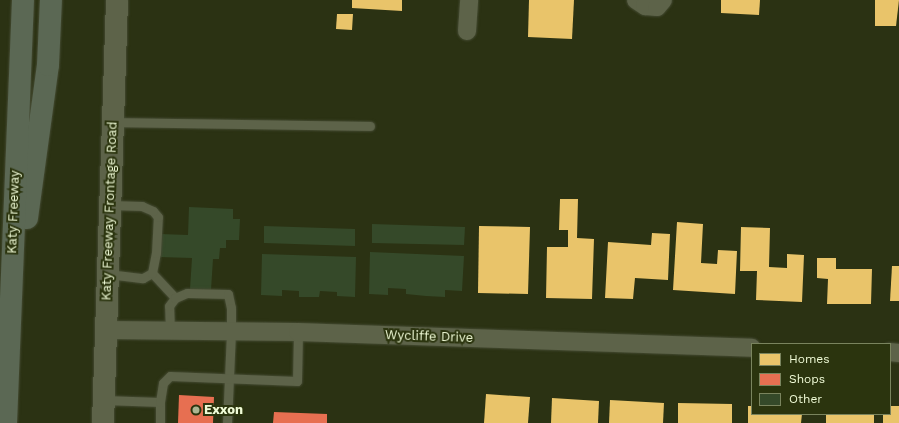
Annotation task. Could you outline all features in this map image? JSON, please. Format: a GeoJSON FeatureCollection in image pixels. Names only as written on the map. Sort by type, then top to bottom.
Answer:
{"type":"FeatureCollection","features":[{"type":"Feature","properties":{"kind":"highway","name":"Katy Freeway"},"geometry":{"type":"LineString","coordinates":[[6,423],[23,0]]}},
{"type":"Feature","properties":{"kind":"highway"},"geometry":{"type":"LineString","coordinates":[[9,350],[48,65],[51,0]]}},
{"type":"Feature","properties":{"kind":"main road","name":"Katy Freeway Frontage Road"},"geometry":{"type":"LineString","coordinates":[[103,423],[117,0]]}},
{"type":"Feature","properties":{"kind":"street"},"geometry":{"type":"LineString","coordinates":[[467,31],[469,0]]}},
{"type":"Feature","properties":{"kind":"street"},"geometry":{"type":"LineString","coordinates":[[636,0],[645,6],[657,7],[663,0]]}},
{"type":"Feature","properties":{"kind":"street","name":"Wycliffe Drive"},"geometry":{"type":"LineString","coordinates":[[106,330],[170,332],[298,332],[751,348]]}},
{"type":"Feature","properties":{"kind":"lane"},"geometry":{"type":"LineString","coordinates":[[113,122],[370,126]]}},
{"type":"Feature","properties":{"kind":"lane"},"geometry":{"type":"LineString","coordinates":[[108,274],[143,278],[152,273],[156,253],[158,217],[153,210],[142,206],[110,205]]}},
{"type":"Feature","properties":{"kind":"lane"},"geometry":{"type":"LineString","coordinates":[[152,273],[175,298]]}},
{"type":"Feature","properties":{"kind":"lane"},"geometry":{"type":"LineString","coordinates":[[170,332],[170,306],[175,298],[187,293],[228,294],[231,308],[231,332],[227,423]]}},
{"type":"Feature","properties":{"kind":"lane"},"geometry":{"type":"LineString","coordinates":[[160,423],[160,402],[163,383],[170,376],[297,381],[298,332]]}},
{"type":"Feature","properties":{"kind":"lane"},"geometry":{"type":"LineString","coordinates":[[104,400],[160,402]]}},
{"type":"Feature","properties":{"kind":"building: Homes"},"geometry":{"type":"Polygon","coordinates":[[[352,0],[402,0],[402,11],[352,8],[352,0]]]}},
{"type":"Feature","properties":{"kind":"building: Homes"},"geometry":{"type":"Polygon","coordinates":[[[529,0],[574,0],[572,39],[528,37],[529,0]]]}},
{"type":"Feature","properties":{"kind":"building: Homes"},"geometry":{"type":"Polygon","coordinates":[[[721,0],[760,0],[759,15],[721,13],[721,0]]]}},
{"type":"Feature","properties":{"kind":"building: Homes"},"geometry":{"type":"Polygon","coordinates":[[[875,0],[899,0],[896,26],[875,26],[875,0]]]}},
{"type":"Feature","properties":{"kind":"building: Homes"},"geometry":{"type":"Polygon","coordinates":[[[337,14],[353,14],[352,30],[336,29],[337,14]]]}},
{"type":"Feature","properties":{"kind":"building: Homes"},"geometry":{"type":"Polygon","coordinates":[[[560,199],[578,199],[577,238],[594,239],[592,299],[546,298],[547,247],[568,247],[568,230],[559,230],[560,199]]]}},
{"type":"Feature","properties":{"kind":"building: Homes"},"geometry":{"type":"Polygon","coordinates":[[[677,222],[703,224],[701,263],[717,264],[718,250],[737,251],[735,294],[673,290],[677,222]]]}},
{"type":"Feature","properties":{"kind":"building: Homes"},"geometry":{"type":"Polygon","coordinates":[[[479,226],[530,227],[528,294],[478,293],[479,226]]]}},
{"type":"Feature","properties":{"kind":"building: Homes"},"geometry":{"type":"Polygon","coordinates":[[[741,227],[770,228],[769,267],[787,268],[787,254],[804,255],[802,302],[756,300],[757,271],[740,271],[741,227]]]}},
{"type":"Feature","properties":{"kind":"building: Homes"},"geometry":{"type":"Polygon","coordinates":[[[652,233],[670,234],[668,280],[635,278],[633,299],[605,298],[608,242],[651,245],[652,233]]]}},
{"type":"Feature","properties":{"kind":"building: Homes"},"geometry":{"type":"Polygon","coordinates":[[[817,258],[836,258],[836,269],[872,269],[871,304],[827,304],[828,279],[817,278],[817,258]]]}},
{"type":"Feature","properties":{"kind":"building: Homes"},"geometry":{"type":"Polygon","coordinates":[[[892,266],[899,266],[899,301],[890,301],[892,266]]]}},
{"type":"Feature","properties":{"kind":"building: Homes"},"geometry":{"type":"Polygon","coordinates":[[[486,394],[530,397],[528,423],[484,423],[486,394]]]}},
{"type":"Feature","properties":{"kind":"building: Homes"},"geometry":{"type":"Polygon","coordinates":[[[552,398],[599,401],[598,423],[551,423],[552,398]]]}},
{"type":"Feature","properties":{"kind":"building: Homes"},"geometry":{"type":"Polygon","coordinates":[[[610,400],[664,403],[663,423],[609,423],[610,400]]]}},
{"type":"Feature","properties":{"kind":"building: Homes"},"geometry":{"type":"Polygon","coordinates":[[[678,403],[732,404],[732,423],[678,423],[678,403]]]}},
{"type":"Feature","properties":{"kind":"building: Homes"},"geometry":{"type":"Polygon","coordinates":[[[748,406],[751,406],[751,415],[802,415],[801,423],[748,423],[748,406]]]}},
{"type":"Feature","properties":{"kind":"building: Homes"},"geometry":{"type":"Polygon","coordinates":[[[891,406],[899,406],[899,423],[883,423],[883,415],[891,415],[891,406]]]}},
{"type":"Feature","properties":{"kind":"building: Homes"},"geometry":{"type":"Polygon","coordinates":[[[826,415],[874,415],[874,423],[826,423],[826,415]]]}},
{"type":"Feature","properties":{"kind":"building: Shops","name":"Exxon"},"geometry":{"type":"Polygon","coordinates":[[[179,395],[214,397],[213,423],[178,423],[179,395]]]}},
{"type":"Feature","properties":{"kind":"building: Shops"},"geometry":{"type":"Polygon","coordinates":[[[274,412],[327,414],[327,423],[273,423],[274,412]]]}},
{"type":"Feature","properties":{"kind":"building: Other"},"geometry":{"type":"Polygon","coordinates":[[[189,207],[233,209],[233,219],[240,219],[239,240],[226,240],[226,248],[220,248],[219,259],[213,259],[211,290],[190,289],[192,258],[159,257],[160,234],[188,235],[189,207]]]}},
{"type":"Feature","properties":{"kind":"building: Other"},"geometry":{"type":"Polygon","coordinates":[[[372,224],[465,227],[464,245],[372,243],[372,224]]]}},
{"type":"Feature","properties":{"kind":"building: Other"},"geometry":{"type":"Polygon","coordinates":[[[264,226],[355,229],[355,246],[264,243],[264,226]]]}},
{"type":"Feature","properties":{"kind":"building: Other"},"geometry":{"type":"Polygon","coordinates":[[[370,252],[464,256],[462,291],[445,290],[445,297],[406,294],[406,289],[388,288],[388,295],[369,294],[370,252]]]}},
{"type":"Feature","properties":{"kind":"building: Other"},"geometry":{"type":"Polygon","coordinates":[[[262,254],[356,257],[355,297],[337,296],[337,292],[320,291],[319,297],[299,297],[299,291],[282,290],[282,296],[261,295],[262,254]]]}},
{"type":"Feature","properties":{"kind":"place","name":"Exxon"},"geometry":{"type":"Point","coordinates":[196,410]}}]}
